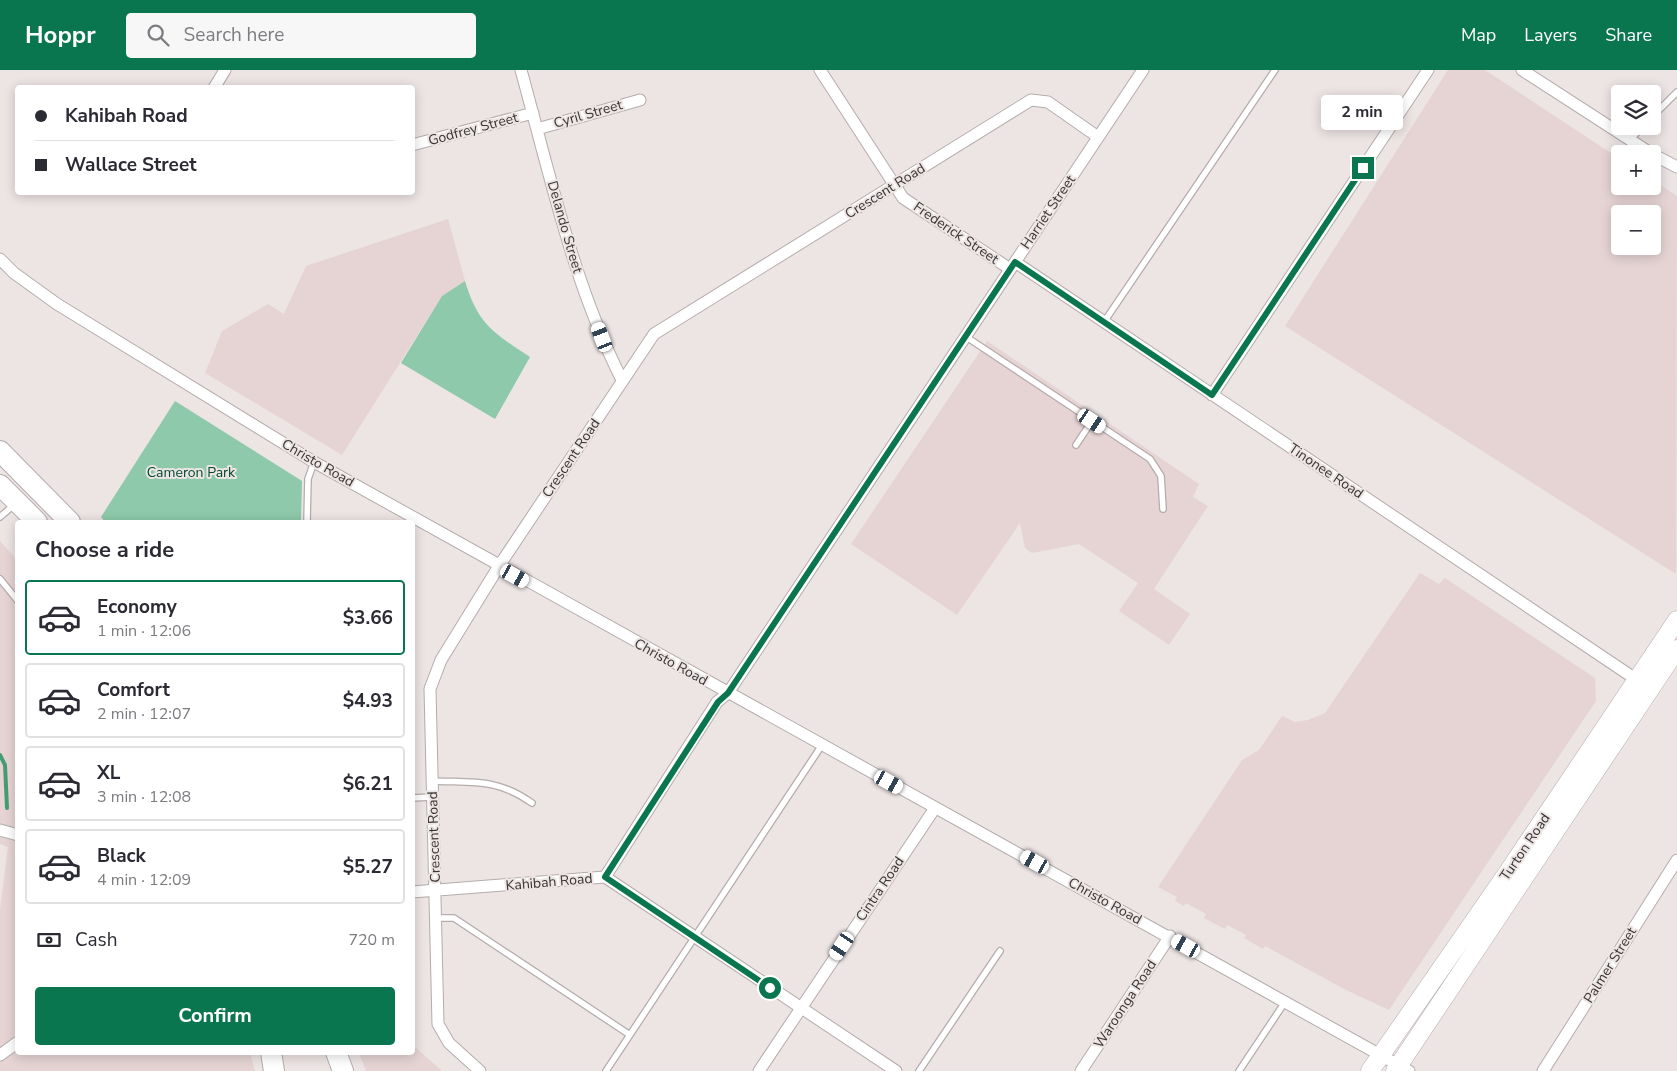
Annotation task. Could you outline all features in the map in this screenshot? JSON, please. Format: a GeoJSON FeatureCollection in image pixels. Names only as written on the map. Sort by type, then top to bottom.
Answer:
{"type":"FeatureCollection","features":[{"type":"Feature","properties":{"kind":"highway"},"geometry":{"type":"LineString","coordinates":[[0,451],[68,520]]}},
{"type":"Feature","properties":{"kind":"highway"},"geometry":{"type":"LineString","coordinates":[[0,485],[36,520]]}},
{"type":"Feature","properties":{"kind":"highway"},"geometry":{"type":"LineString","coordinates":[[271,1055],[274,1071]]}},
{"type":"Feature","properties":{"kind":"highway"},"geometry":{"type":"LineString","coordinates":[[337,1055],[343,1071]]}},
{"type":"Feature","properties":{"kind":"main road","name":"Turton Road"},"geometry":{"type":"LineString","coordinates":[[1370,1071],[1508,872],[1677,620]]}},
{"type":"Feature","properties":{"kind":"main road","name":"Turton Road"},"geometry":{"type":"LineString","coordinates":[[1401,1069],[1677,649]]}},
{"type":"Feature","properties":{"kind":"street"},"geometry":{"type":"LineString","coordinates":[[216,85],[225,70]]}},
{"type":"Feature","properties":{"kind":"street","name":"Delando Street"},"geometry":{"type":"LineString","coordinates":[[521,70],[572,258],[608,353],[622,380]]}},
{"type":"Feature","properties":{"kind":"street","name":"Frederick Street"},"geometry":{"type":"LineString","coordinates":[[820,70],[903,198],[1013,266]]}},
{"type":"Feature","properties":{"kind":"street","name":"Harriet Street"},"geometry":{"type":"LineString","coordinates":[[605,877],[718,702],[728,693],[1143,70]]}},
{"type":"Feature","properties":{"kind":"street"},"geometry":{"type":"LineString","coordinates":[[1212,395],[1428,70]]}},
{"type":"Feature","properties":{"kind":"street"},"geometry":{"type":"LineString","coordinates":[[1522,70],[1638,145]]}},
{"type":"Feature","properties":{"kind":"street","name":"Cyril Street"},"geometry":{"type":"LineString","coordinates":[[537,129],[640,100]]}},
{"type":"Feature","properties":{"kind":"street","name":"Crescent Road"},"geometry":{"type":"LineString","coordinates":[[480,1071],[449,1043],[438,1024],[430,689],[441,660],[499,566],[622,380],[654,334],[1031,100],[1048,102],[1098,137]]}},
{"type":"Feature","properties":{"kind":"street","name":"Godfrey Street"},"geometry":{"type":"LineString","coordinates":[[415,144],[533,113]]}},
{"type":"Feature","properties":{"kind":"street"},"geometry":{"type":"LineString","coordinates":[[1661,159],[1677,167]]}},
{"type":"Feature","properties":{"kind":"street","name":"Christo Road"},"geometry":{"type":"LineString","coordinates":[[0,259],[14,273],[57,304],[314,462],[935,808],[1170,936],[1381,1054],[1401,1069]]}},
{"type":"Feature","properties":{"kind":"street","name":"Tinonee Road"},"geometry":{"type":"LineString","coordinates":[[1013,266],[1104,322],[1637,680]]}},
{"type":"Feature","properties":{"kind":"street","name":"Cintra Road"},"geometry":{"type":"LineString","coordinates":[[759,1071],[935,808]]}},
{"type":"Feature","properties":{"kind":"street"},"geometry":{"type":"LineString","coordinates":[[0,830],[15,834]]}},
{"type":"Feature","properties":{"kind":"street","name":"Palmer Street"},"geometry":{"type":"LineString","coordinates":[[1543,1071],[1677,860]]}},
{"type":"Feature","properties":{"kind":"street","name":"Kahibah Road"},"geometry":{"type":"LineString","coordinates":[[415,892],[605,877],[896,1071]]}},
{"type":"Feature","properties":{"kind":"street","name":"Waroonga Road"},"geometry":{"type":"LineString","coordinates":[[1081,1071],[1170,936]]}},
{"type":"Feature","properties":{"kind":"street"},"geometry":{"type":"LineString","coordinates":[[0,1055],[15,1044]]}},
{"type":"Feature","properties":{"kind":"lane"},"geometry":{"type":"LineString","coordinates":[[1104,322],[1275,70]]}},
{"type":"Feature","properties":{"kind":"lane"},"geometry":{"type":"LineString","coordinates":[[1661,108],[1677,92]]}},
{"type":"Feature","properties":{"kind":"lane"},"geometry":{"type":"LineString","coordinates":[[1630,140],[1635,135]]}},
{"type":"Feature","properties":{"kind":"lane"},"geometry":{"type":"LineString","coordinates":[[966,336],[1150,460],[1161,476],[1162,509]]}},
{"type":"Feature","properties":{"kind":"lane"},"geometry":{"type":"LineString","coordinates":[[1076,445],[1092,421]]}},
{"type":"Feature","properties":{"kind":"lane"},"geometry":{"type":"LineString","coordinates":[[307,520],[308,479],[314,462]]}},
{"type":"Feature","properties":{"kind":"lane"},"geometry":{"type":"LineString","coordinates":[[0,517],[18,502]]}},
{"type":"Feature","properties":{"kind":"lane"},"geometry":{"type":"LineString","coordinates":[[0,579],[15,597]]}},
{"type":"Feature","properties":{"kind":"lane"},"geometry":{"type":"LineString","coordinates":[[606,1071],[822,745]]}},
{"type":"Feature","properties":{"kind":"lane"},"geometry":{"type":"LineString","coordinates":[[432,781],[497,784],[515,791],[532,803]]}},
{"type":"Feature","properties":{"kind":"lane"},"geometry":{"type":"LineString","coordinates":[[415,798],[432,797]]}},
{"type":"Feature","properties":{"kind":"lane"},"geometry":{"type":"LineString","coordinates":[[436,918],[454,918],[630,1035]]}},
{"type":"Feature","properties":{"kind":"lane"},"geometry":{"type":"LineString","coordinates":[[919,1071],[1000,952]]}},
{"type":"Feature","properties":{"kind":"lane"},"geometry":{"type":"LineString","coordinates":[[1239,1071],[1286,1001]]}},
{"type":"Feature","properties":{"kind":"shaded area"},"geometry":{"type":"Polygon","coordinates":[[[1448,70],[1485,70],[1611,153],[1611,195],[1661,195],[1661,185],[1677,196],[1676,574],[1285,326],[1448,70]]]}},
{"type":"Feature","properties":{"kind":"shaded area"},"geometry":{"type":"Polygon","coordinates":[[[448,219],[465,281],[442,296],[342,455],[205,373],[222,331],[268,304],[284,314],[306,266],[448,219]]]}},
{"type":"Feature","properties":{"kind":"shaded area"},"geometry":{"type":"Polygon","coordinates":[[[987,341],[1199,484],[1193,497],[1208,506],[1154,589],[1190,614],[1169,645],[1119,611],[1138,583],[1079,544],[1032,553],[1025,548],[1020,523],[957,615],[851,544],[987,341]]]}},
{"type":"Feature","properties":{"kind":"shaded area"},"geometry":{"type":"Polygon","coordinates":[[[0,541],[15,558],[15,1055],[251,1055],[255,1071],[0,1071],[0,909],[8,847],[0,844],[0,541]]]}},
{"type":"Feature","properties":{"kind":"shaded area"},"geometry":{"type":"Polygon","coordinates":[[[1420,573],[1439,584],[1445,578],[1595,678],[1596,701],[1389,1010],[1346,990],[1265,946],[1263,949],[1244,938],[1246,935],[1227,925],[1225,929],[1204,918],[1206,914],[1186,903],[1184,906],[1175,901],[1177,897],[1158,887],[1242,760],[1259,750],[1282,716],[1295,722],[1308,720],[1325,713],[1420,573]]]}},
{"type":"Feature","properties":{"kind":"shaded area"},"geometry":{"type":"Polygon","coordinates":[[[415,1047],[442,1071],[366,1071],[360,1055],[415,1055],[415,1047]]]}},
{"type":"Feature","properties":{"kind":"green space"},"geometry":{"type":"Polygon","coordinates":[[[465,281],[470,296],[482,318],[497,334],[530,357],[495,419],[401,363],[442,296],[465,281]]]}},
{"type":"Feature","properties":{"kind":"green space","name":"Cameron Park"},"geometry":{"type":"Polygon","coordinates":[[[175,401],[302,481],[301,520],[103,520],[101,517],[175,401]]]}},
{"type":"Feature","properties":{"kind":"waterway"},"geometry":{"type":"LineString","coordinates":[[0,755],[5,765],[7,808]]}},
{"type":"Feature","properties":{"kind":"route"},"geometry":{"type":"LineString","coordinates":[[770,988],[605,877],[718,702],[728,693],[789,598],[1015,262],[1212,395],[1363,168]]}}]}
